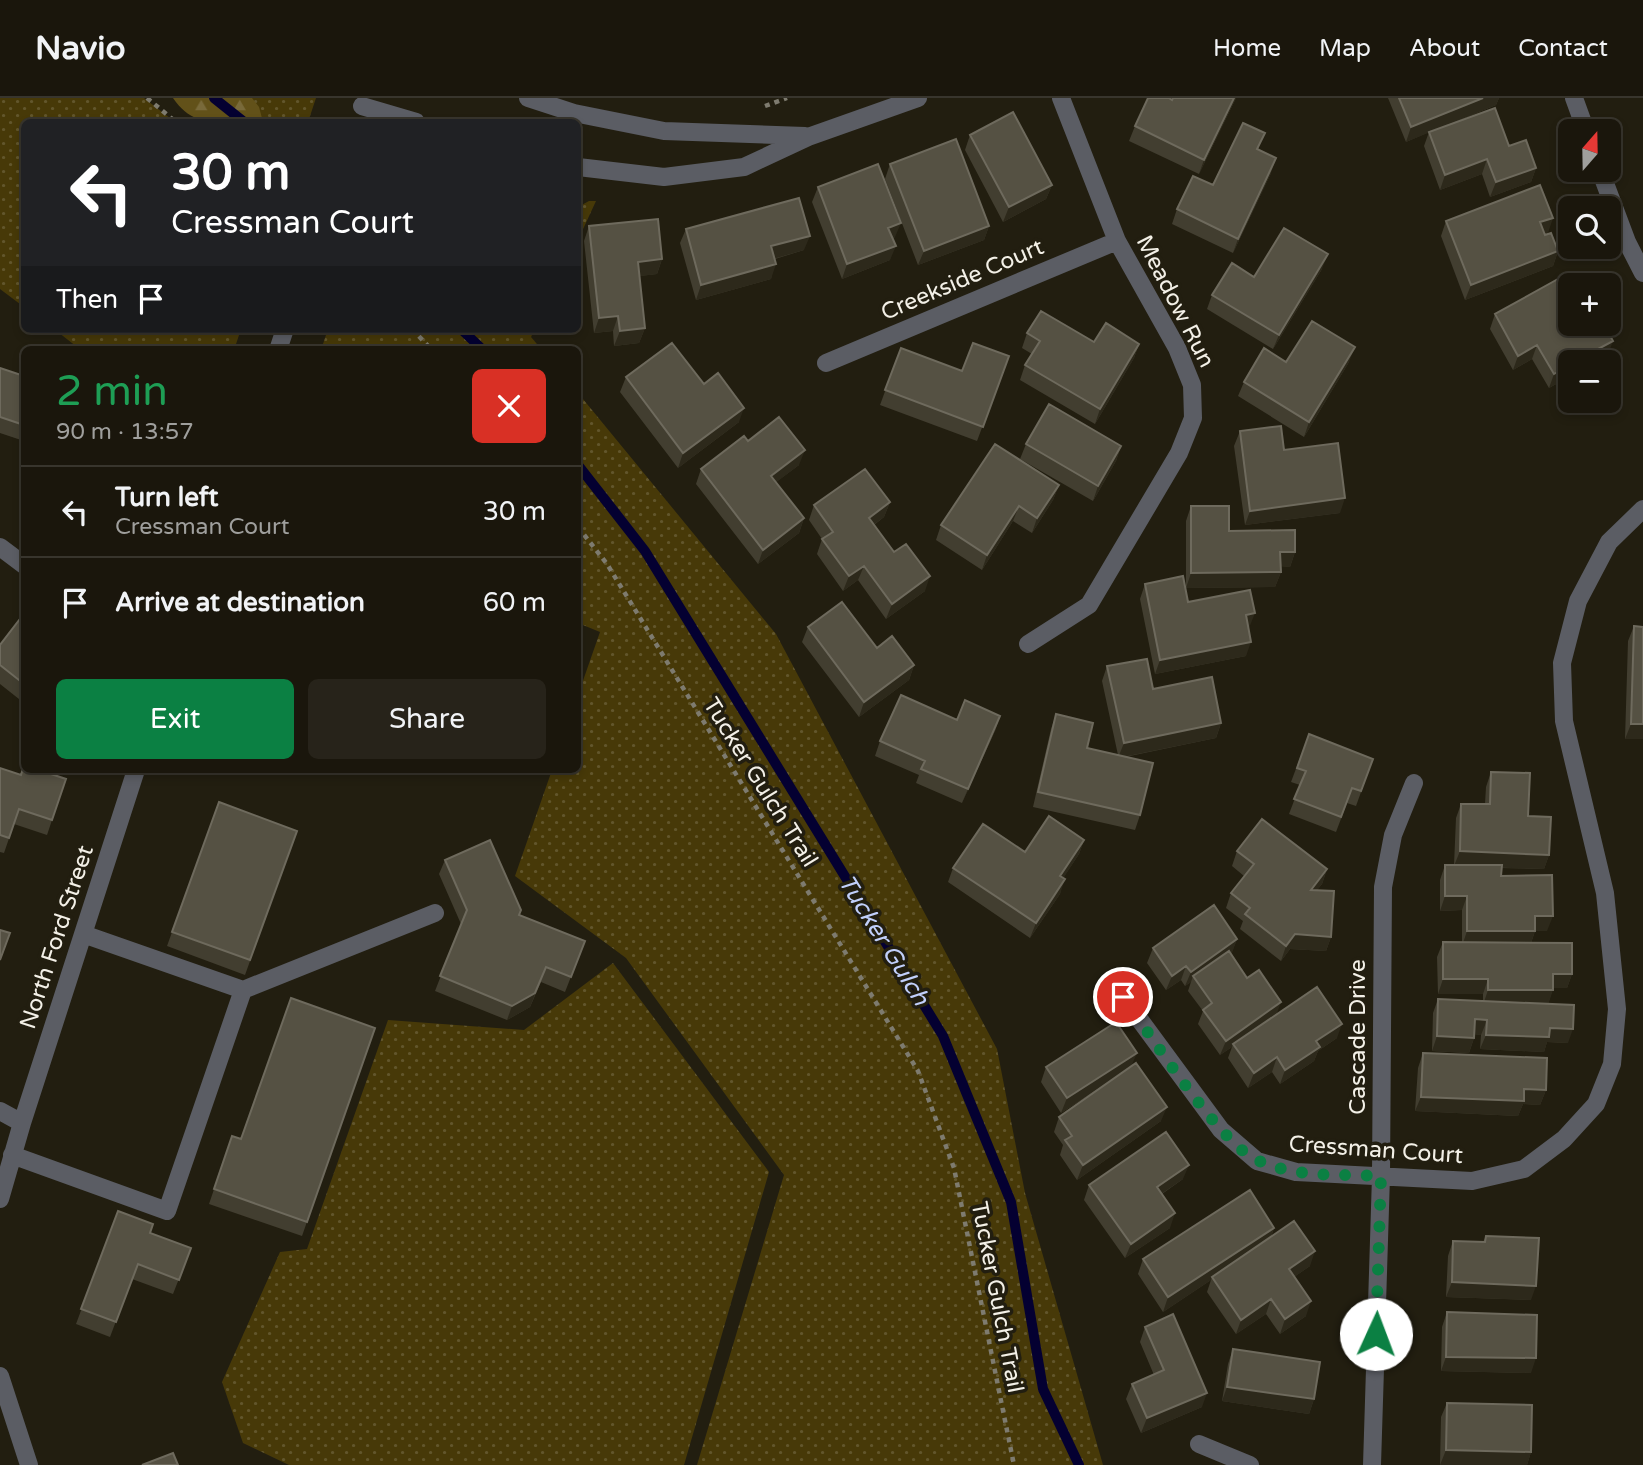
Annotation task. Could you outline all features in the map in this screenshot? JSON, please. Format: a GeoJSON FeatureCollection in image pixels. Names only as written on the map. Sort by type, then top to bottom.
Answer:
{"type":"FeatureCollection","features":[{"type":"Feature","properties":{"kind":"street"},"geometry":{"type":"LineString","coordinates":[[528,98],[574,113],[664,131],[808,136]]}},
{"type":"Feature","properties":{"kind":"street"},"geometry":{"type":"LineString","coordinates":[[581,167],[664,177],[744,167],[808,136],[918,98]]}},
{"type":"Feature","properties":{"kind":"street","name":"Meadow Run"},"geometry":{"type":"LineString","coordinates":[[1028,644],[1089,605],[1179,453],[1193,418],[1192,385],[1177,348],[1117,241],[1061,98]]}},
{"type":"Feature","properties":{"kind":"street"},"geometry":{"type":"LineString","coordinates":[[1574,98],[1582,119]]}},
{"type":"Feature","properties":{"kind":"street"},"geometry":{"type":"LineString","coordinates":[[361,109],[403,119]]}},
{"type":"Feature","properties":{"kind":"street"},"geometry":{"type":"LineString","coordinates":[[1604,182],[1627,242],[1643,273]]}},
{"type":"Feature","properties":{"kind":"street","name":"Creekside Court"},"geometry":{"type":"LineString","coordinates":[[826,363],[1117,241]]}},
{"type":"Feature","properties":{"kind":"street","name":"Cressman Court"},"geometry":{"type":"LineString","coordinates":[[1123,997],[1221,1130],[1257,1161],[1296,1172],[1472,1181],[1524,1169],[1564,1139],[1596,1104],[1612,1064],[1617,1009],[1605,893],[1564,721],[1562,663],[1578,601],[1609,542],[1643,509]]}},
{"type":"Feature","properties":{"kind":"street"},"geometry":{"type":"LineString","coordinates":[[0,547],[21,563]]}},
{"type":"Feature","properties":{"kind":"street","name":"North Ford Street"},"geometry":{"type":"LineString","coordinates":[[0,1199],[135,773]]}},
{"type":"Feature","properties":{"kind":"street","name":"Cascade Drive"},"geometry":{"type":"LineString","coordinates":[[1372,1465],[1381,1176],[1383,887],[1393,835],[1414,783]]}},
{"type":"Feature","properties":{"kind":"street"},"geometry":{"type":"LineString","coordinates":[[83,934],[243,990],[435,913]]}},
{"type":"Feature","properties":{"kind":"street"},"geometry":{"type":"LineString","coordinates":[[12,1155],[167,1211],[243,990]]}},
{"type":"Feature","properties":{"kind":"street"},"geometry":{"type":"LineString","coordinates":[[0,1111],[22,1123]]}},
{"type":"Feature","properties":{"kind":"street"},"geometry":{"type":"LineString","coordinates":[[0,1376],[29,1465]]}},
{"type":"Feature","properties":{"kind":"street"},"geometry":{"type":"LineString","coordinates":[[1199,1444],[1250,1465]]}},
{"type":"Feature","properties":{"kind":"path"},"geometry":{"type":"LineString","coordinates":[[147,98],[172,119]]}},
{"type":"Feature","properties":{"kind":"path"},"geometry":{"type":"LineString","coordinates":[[416,333],[428,346]]}},
{"type":"Feature","properties":{"kind":"path","name":"Tucker Gulch Trail"},"geometry":{"type":"LineString","coordinates":[[581,531],[607,564],[918,1071],[954,1168],[1014,1465]]}},
{"type":"Feature","properties":{"kind":"shaded area"},"geometry":{"type":"Polygon","coordinates":[[[0,98],[144,98],[171,119],[21,119],[21,305],[0,289],[0,98]]]}},
{"type":"Feature","properties":{"kind":"shaded area"},"geometry":{"type":"Polygon","coordinates":[[[191,98],[316,98],[309,119],[219,119],[191,98]]]}},
{"type":"Feature","properties":{"kind":"shaded area"},"geometry":{"type":"Polygon","coordinates":[[[596,201],[581,234],[581,205],[596,201]]]}},
{"type":"Feature","properties":{"kind":"shaded area"},"geometry":{"type":"Polygon","coordinates":[[[59,333],[240,333],[235,346],[76,346],[59,333]]]}},
{"type":"Feature","properties":{"kind":"shaded area"},"geometry":{"type":"Polygon","coordinates":[[[327,333],[533,333],[531,337],[539,346],[322,346],[327,333]]]}},
{"type":"Feature","properties":{"kind":"shaded area"},"geometry":{"type":"Polygon","coordinates":[[[581,397],[776,634],[997,1049],[1025,1193],[1103,1465],[697,1465],[784,1175],[626,958],[515,876],[551,773],[581,773],[581,686],[600,632],[581,624],[581,397]]]}},
{"type":"Feature","properties":{"kind":"shaded area"},"geometry":{"type":"Polygon","coordinates":[[[613,963],[769,1172],[684,1465],[289,1465],[243,1443],[222,1382],[280,1252],[307,1249],[388,1020],[524,1030],[613,963]]]}},
{"type":"Feature","properties":{"kind":"green space"},"geometry":{"type":"Polygon","coordinates":[[[173,98],[252,98],[259,107],[262,119],[199,119],[182,109],[173,98]]]}},
{"type":"Feature","properties":{"kind":"building"},"geometry":{"type":"Polygon","coordinates":[[[1148,98],[1234,98],[1204,160],[1135,126],[1148,98]]]}},
{"type":"Feature","properties":{"kind":"building"},"geometry":{"type":"Polygon","coordinates":[[[1399,98],[1483,98],[1411,127],[1399,98]]]}},
{"type":"Feature","properties":{"kind":"building"},"geometry":{"type":"Polygon","coordinates":[[[1495,108],[1509,146],[1526,140],[1536,168],[1496,182],[1487,159],[1445,175],[1429,132],[1495,108]]]}},
{"type":"Feature","properties":{"kind":"building"},"geometry":{"type":"Polygon","coordinates":[[[1013,112],[1052,185],[1009,207],[970,135],[1013,112]]]}},
{"type":"Feature","properties":{"kind":"building"},"geometry":{"type":"Polygon","coordinates":[[[1243,123],[1265,133],[1257,149],[1276,158],[1238,239],[1177,209],[1193,176],[1213,185],[1243,123]]]}},
{"type":"Feature","properties":{"kind":"building"},"geometry":{"type":"Polygon","coordinates":[[[956,139],[989,226],[924,251],[890,164],[956,139]]]}},
{"type":"Feature","properties":{"kind":"building"},"geometry":{"type":"Polygon","coordinates":[[[878,164],[901,223],[888,228],[896,246],[847,264],[818,187],[878,164]]]}},
{"type":"Feature","properties":{"kind":"building"},"geometry":{"type":"Polygon","coordinates":[[[1540,185],[1553,218],[1540,222],[1545,235],[1551,233],[1558,251],[1471,285],[1446,221],[1540,185]]]}},
{"type":"Feature","properties":{"kind":"building"},"geometry":{"type":"Polygon","coordinates":[[[799,198],[810,236],[771,246],[776,264],[701,285],[686,229],[799,198]]]}},
{"type":"Feature","properties":{"kind":"building"},"geometry":{"type":"Polygon","coordinates":[[[658,219],[662,259],[638,262],[645,328],[620,331],[618,316],[599,318],[589,226],[658,219]]]}},
{"type":"Feature","properties":{"kind":"building"},"geometry":{"type":"Polygon","coordinates":[[[1284,228],[1328,254],[1279,335],[1212,295],[1232,263],[1254,277],[1284,228]]]}},
{"type":"Feature","properties":{"kind":"building"},"geometry":{"type":"Polygon","coordinates":[[[1558,279],[1558,336],[1610,336],[1613,341],[1596,350],[1558,350],[1558,372],[1554,374],[1537,345],[1518,356],[1495,314],[1558,279]]]}},
{"type":"Feature","properties":{"kind":"building"},"geometry":{"type":"Polygon","coordinates":[[[1041,311],[1094,342],[1106,323],[1139,344],[1100,409],[1025,365],[1040,341],[1027,333],[1041,311]]]}},
{"type":"Feature","properties":{"kind":"building"},"geometry":{"type":"Polygon","coordinates":[[[1312,321],[1355,347],[1309,422],[1244,382],[1264,348],[1286,362],[1312,321]]]}},
{"type":"Feature","properties":{"kind":"building"},"geometry":{"type":"Polygon","coordinates":[[[672,343],[704,384],[718,373],[744,408],[683,453],[626,377],[672,343]]]}},
{"type":"Feature","properties":{"kind":"building"},"geometry":{"type":"Polygon","coordinates":[[[973,343],[1009,356],[983,427],[885,390],[901,348],[962,371],[973,343]]]}},
{"type":"Feature","properties":{"kind":"building"},"geometry":{"type":"Polygon","coordinates":[[[0,368],[21,375],[21,424],[0,417],[0,368]]]}},
{"type":"Feature","properties":{"kind":"building"},"geometry":{"type":"Polygon","coordinates":[[[1049,404],[1121,446],[1098,486],[1026,444],[1049,404]]]}},
{"type":"Feature","properties":{"kind":"building"},"geometry":{"type":"Polygon","coordinates":[[[779,417],[805,450],[771,476],[804,518],[763,550],[701,469],[744,436],[748,441],[779,417]]]}},
{"type":"Feature","properties":{"kind":"building"},"geometry":{"type":"Polygon","coordinates":[[[1281,426],[1284,450],[1338,443],[1345,498],[1250,511],[1240,431],[1281,426]]]}},
{"type":"Feature","properties":{"kind":"building"},"geometry":{"type":"Polygon","coordinates":[[[995,444],[1059,485],[1037,518],[1019,506],[987,555],[941,525],[995,444]]]}},
{"type":"Feature","properties":{"kind":"building"},"geometry":{"type":"Polygon","coordinates":[[[865,469],[890,502],[869,518],[894,552],[906,544],[930,576],[892,604],[864,566],[849,576],[822,539],[833,532],[814,505],[865,469]]]}},
{"type":"Feature","properties":{"kind":"building"},"geometry":{"type":"Polygon","coordinates":[[[1191,506],[1229,506],[1229,531],[1295,530],[1295,552],[1280,552],[1281,572],[1191,573],[1191,506]]]}},
{"type":"Feature","properties":{"kind":"building"},"geometry":{"type":"Polygon","coordinates":[[[1183,576],[1188,602],[1250,590],[1255,613],[1246,615],[1251,642],[1160,660],[1145,584],[1183,576]]]}},
{"type":"Feature","properties":{"kind":"building"},"geometry":{"type":"Polygon","coordinates":[[[842,602],[877,648],[892,636],[914,665],[864,702],[808,627],[842,602]]]}},
{"type":"Feature","properties":{"kind":"building"},"geometry":{"type":"Polygon","coordinates":[[[21,618],[21,682],[0,665],[0,645],[21,618]]]}},
{"type":"Feature","properties":{"kind":"building"},"geometry":{"type":"Polygon","coordinates":[[[1634,626],[1643,627],[1643,724],[1631,724],[1634,626]]]}},
{"type":"Feature","properties":{"kind":"building"},"geometry":{"type":"Polygon","coordinates":[[[1147,659],[1153,689],[1212,677],[1221,723],[1124,743],[1107,666],[1147,659]]]}},
{"type":"Feature","properties":{"kind":"building"},"geometry":{"type":"Polygon","coordinates":[[[901,695],[957,720],[965,700],[1000,716],[968,789],[921,769],[925,761],[880,741],[901,695]]]}},
{"type":"Feature","properties":{"kind":"building"},"geometry":{"type":"Polygon","coordinates":[[[1056,714],[1093,723],[1087,748],[1153,763],[1140,815],[1038,792],[1056,714]]]}},
{"type":"Feature","properties":{"kind":"building"},"geometry":{"type":"Polygon","coordinates":[[[1309,734],[1373,759],[1361,791],[1352,788],[1341,817],[1294,799],[1306,771],[1297,768],[1309,734]]]}},
{"type":"Feature","properties":{"kind":"building"},"geometry":{"type":"Polygon","coordinates":[[[0,768],[21,775],[48,773],[66,779],[52,820],[19,809],[9,838],[0,835],[0,768]]]}},
{"type":"Feature","properties":{"kind":"building"},"geometry":{"type":"Polygon","coordinates":[[[1491,772],[1530,773],[1528,816],[1551,817],[1549,855],[1460,851],[1461,804],[1490,804],[1491,772]]]}},
{"type":"Feature","properties":{"kind":"building"},"geometry":{"type":"Polygon","coordinates":[[[219,802],[297,831],[250,960],[172,932],[219,802]]]}},
{"type":"Feature","properties":{"kind":"building"},"geometry":{"type":"Polygon","coordinates":[[[1049,816],[1084,840],[1060,876],[1065,879],[1036,923],[953,868],[983,824],[1025,852],[1049,816]]]}},
{"type":"Feature","properties":{"kind":"building"},"geometry":{"type":"Polygon","coordinates":[[[1262,819],[1327,869],[1311,890],[1334,891],[1331,937],[1295,934],[1286,946],[1245,914],[1250,908],[1231,893],[1254,864],[1237,851],[1262,819]]]}},
{"type":"Feature","properties":{"kind":"building"},"geometry":{"type":"Polygon","coordinates":[[[490,840],[521,910],[519,915],[585,941],[571,977],[546,967],[535,993],[512,1006],[440,976],[467,910],[445,860],[490,840]]]}},
{"type":"Feature","properties":{"kind":"building"},"geometry":{"type":"Polygon","coordinates":[[[1445,865],[1502,865],[1501,876],[1552,875],[1553,916],[1535,916],[1535,931],[1467,931],[1467,896],[1445,896],[1445,865]]]}},
{"type":"Feature","properties":{"kind":"building"},"geometry":{"type":"Polygon","coordinates":[[[1214,905],[1237,939],[1191,972],[1186,966],[1172,976],[1153,948],[1214,905]]]}},
{"type":"Feature","properties":{"kind":"building"},"geometry":{"type":"Polygon","coordinates":[[[0,930],[10,933],[0,960],[0,930]]]}},
{"type":"Feature","properties":{"kind":"building"},"geometry":{"type":"Polygon","coordinates":[[[1443,942],[1572,943],[1572,974],[1553,974],[1553,990],[1488,990],[1488,979],[1443,979],[1443,942]]]}},
{"type":"Feature","properties":{"kind":"building"},"geometry":{"type":"Polygon","coordinates":[[[1229,951],[1247,978],[1259,970],[1281,1002],[1226,1041],[1203,1010],[1212,1003],[1193,976],[1229,951]]]}},
{"type":"Feature","properties":{"kind":"building"},"geometry":{"type":"Polygon","coordinates":[[[1317,987],[1342,1024],[1316,1041],[1320,1047],[1285,1070],[1277,1057],[1254,1073],[1233,1044],[1317,987]]]}},
{"type":"Feature","properties":{"kind":"building"},"geometry":{"type":"Polygon","coordinates":[[[291,998],[375,1028],[307,1222],[214,1189],[232,1136],[241,1139],[291,998]]]}},
{"type":"Feature","properties":{"kind":"building"},"geometry":{"type":"Polygon","coordinates":[[[1438,999],[1574,1005],[1573,1029],[1550,1028],[1549,1037],[1486,1035],[1487,1020],[1475,1019],[1474,1038],[1437,1036],[1438,999]]]}},
{"type":"Feature","properties":{"kind":"building"},"geometry":{"type":"Polygon","coordinates":[[[1116,1022],[1137,1053],[1067,1098],[1046,1067],[1116,1022]]]}},
{"type":"Feature","properties":{"kind":"building"},"geometry":{"type":"Polygon","coordinates":[[[1423,1053],[1547,1058],[1546,1090],[1524,1089],[1524,1101],[1421,1097],[1423,1053]]]}},
{"type":"Feature","properties":{"kind":"building"},"geometry":{"type":"Polygon","coordinates":[[[1136,1063],[1167,1107],[1083,1165],[1065,1140],[1072,1136],[1059,1117],[1136,1063]]]}},
{"type":"Feature","properties":{"kind":"building"},"geometry":{"type":"Polygon","coordinates":[[[1166,1132],[1189,1165],[1157,1187],[1175,1213],[1131,1244],[1089,1185],[1166,1132]]]}},
{"type":"Feature","properties":{"kind":"building"},"geometry":{"type":"Polygon","coordinates":[[[1250,1190],[1274,1228],[1168,1297],[1143,1259],[1250,1190]]]}},
{"type":"Feature","properties":{"kind":"building"},"geometry":{"type":"Polygon","coordinates":[[[118,1211],[153,1224],[150,1233],[191,1248],[179,1280],[138,1264],[116,1322],[81,1309],[118,1211]]]}},
{"type":"Feature","properties":{"kind":"building"},"geometry":{"type":"Polygon","coordinates":[[[1294,1221],[1315,1251],[1289,1269],[1311,1301],[1285,1319],[1271,1299],[1241,1320],[1212,1277],[1294,1221]]]}},
{"type":"Feature","properties":{"kind":"building"},"geometry":{"type":"Polygon","coordinates":[[[1486,1236],[1539,1238],[1536,1286],[1452,1282],[1453,1241],[1485,1242],[1486,1236]]]}},
{"type":"Feature","properties":{"kind":"building"},"geometry":{"type":"Polygon","coordinates":[[[1447,1312],[1537,1315],[1536,1358],[1446,1357],[1447,1312]]]}},
{"type":"Feature","properties":{"kind":"building"},"geometry":{"type":"Polygon","coordinates":[[[1173,1314],[1207,1393],[1147,1418],[1132,1384],[1164,1370],[1145,1327],[1173,1314]]]}},
{"type":"Feature","properties":{"kind":"building"},"geometry":{"type":"Polygon","coordinates":[[[1233,1349],[1320,1362],[1314,1399],[1227,1387],[1233,1349]]]}},
{"type":"Feature","properties":{"kind":"building"},"geometry":{"type":"Polygon","coordinates":[[[1447,1403],[1532,1405],[1531,1452],[1446,1450],[1447,1403]]]}},
{"type":"Feature","properties":{"kind":"building"},"geometry":{"type":"Polygon","coordinates":[[[173,1453],[178,1465],[142,1465],[173,1453]]]}},
{"type":"Feature","properties":{"kind":"waterway","name":"Tucker Gulch"},"geometry":{"type":"LineString","coordinates":[[214,98],[240,119]]}},
{"type":"Feature","properties":{"kind":"waterway","name":"Tucker Gulch"},"geometry":{"type":"LineString","coordinates":[[465,333],[479,346]]}},
{"type":"Feature","properties":{"kind":"waterway","name":"Tucker Gulch"},"geometry":{"type":"LineString","coordinates":[[581,469],[645,551],[943,1036],[1011,1202],[1043,1389],[1079,1465]]}},
{"type":"Feature","properties":{"kind":"route"},"geometry":{"type":"LineString","coordinates":[[1123,997],[1221,1130],[1257,1161],[1296,1172],[1381,1176],[1376,1334]]}}]}
